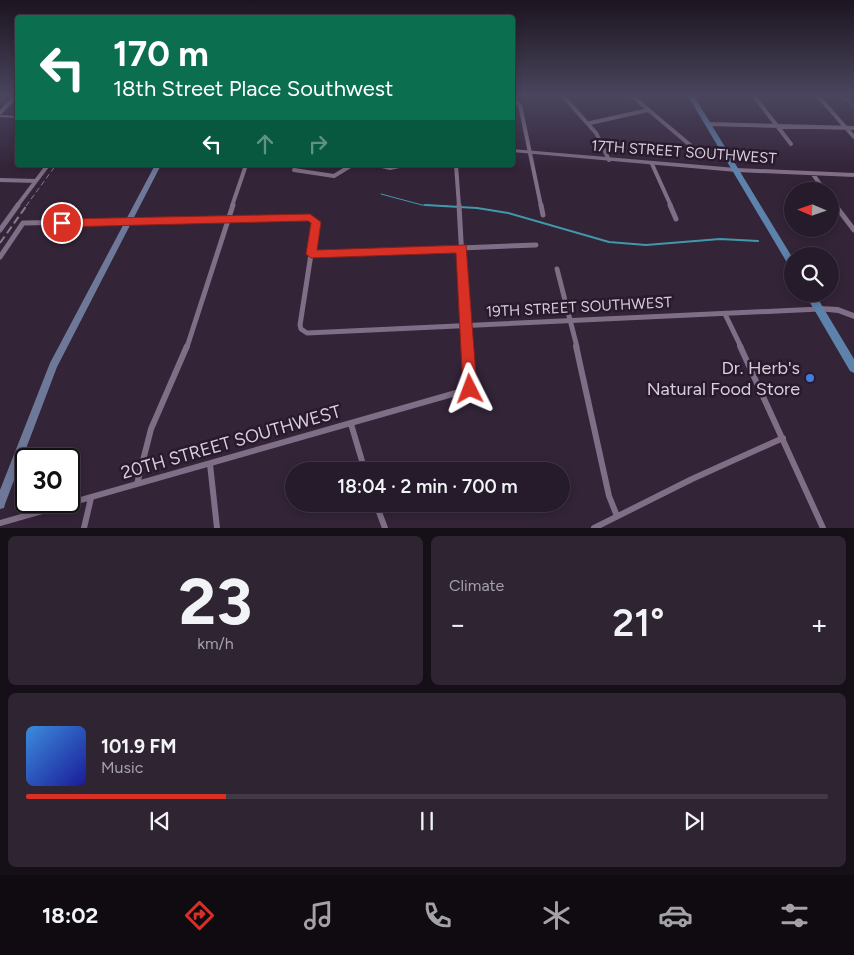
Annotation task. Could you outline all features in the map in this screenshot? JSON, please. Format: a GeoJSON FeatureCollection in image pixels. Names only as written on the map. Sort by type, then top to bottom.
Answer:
{"type":"FeatureCollection","features":[{"type":"Feature","properties":{"kind":"main road"},"geometry":{"type":"LineString","coordinates":[[706,121],[784,251]]}},
{"type":"Feature","properties":{"kind":"main road"},"geometry":{"type":"LineString","coordinates":[[0,504],[53,366],[157,167]]}},
{"type":"Feature","properties":{"kind":"main road"},"geometry":{"type":"LineString","coordinates":[[815,302],[854,368]]}},
{"type":"Feature","properties":{"kind":"street"},"geometry":{"type":"LineString","coordinates":[[523,121],[543,215]]}},
{"type":"Feature","properties":{"kind":"street"},"geometry":{"type":"LineString","coordinates":[[588,121],[602,142],[609,160]]}},
{"type":"Feature","properties":{"kind":"street"},"geometry":{"type":"LineString","coordinates":[[590,123],[601,121]]}},
{"type":"Feature","properties":{"kind":"street"},"geometry":{"type":"LineString","coordinates":[[661,121],[700,152],[710,156],[727,156]]}},
{"type":"Feature","properties":{"kind":"street"},"geometry":{"type":"LineString","coordinates":[[773,121],[791,144]]}},
{"type":"Feature","properties":{"kind":"street"},"geometry":{"type":"LineString","coordinates":[[840,121],[854,137]]}},
{"type":"Feature","properties":{"kind":"street"},"geometry":{"type":"LineString","coordinates":[[708,124],[854,128]]}},
{"type":"Feature","properties":{"kind":"street","name":"17TH STREET SOUTHWEST"},"geometry":{"type":"LineString","coordinates":[[515,150],[652,164],[854,175]]}},
{"type":"Feature","properties":{"kind":"street"},"geometry":{"type":"LineString","coordinates":[[652,164],[676,219]]}},
{"type":"Feature","properties":{"kind":"street"},"geometry":{"type":"LineString","coordinates":[[0,230],[2,224],[46,167]]}},
{"type":"Feature","properties":{"kind":"street"},"geometry":{"type":"LineString","coordinates":[[137,484],[148,439],[186,349],[245,167]]}},
{"type":"Feature","properties":{"kind":"street"},"geometry":{"type":"LineString","coordinates":[[294,170],[334,176],[349,167]]}},
{"type":"Feature","properties":{"kind":"street"},"geometry":{"type":"LineString","coordinates":[[456,167],[466,326]]}},
{"type":"Feature","properties":{"kind":"street"},"geometry":{"type":"LineString","coordinates":[[812,173],[818,182]]}},
{"type":"Feature","properties":{"kind":"street"},"geometry":{"type":"LineString","coordinates":[[0,180],[36,181]]}},
{"type":"Feature","properties":{"kind":"street"},"geometry":{"type":"LineString","coordinates":[[839,210],[854,230]]}},
{"type":"Feature","properties":{"kind":"street"},"geometry":{"type":"LineString","coordinates":[[0,256],[22,223],[229,218],[314,219],[316,222],[311,254],[536,246]]}},
{"type":"Feature","properties":{"kind":"street","name":"19TH STREET SOUTHWEST"},"geometry":{"type":"LineString","coordinates":[[311,254],[300,325],[305,332],[820,309],[838,310],[854,316]]}},
{"type":"Feature","properties":{"kind":"street"},"geometry":{"type":"LineString","coordinates":[[557,269],[571,321],[610,496],[617,516]]}},
{"type":"Feature","properties":{"kind":"street"},"geometry":{"type":"LineString","coordinates":[[725,314],[823,528]]}},
{"type":"Feature","properties":{"kind":"street","name":"20TH STREET SOUTHWEST"},"geometry":{"type":"LineString","coordinates":[[0,523],[470,389],[466,326]]}},
{"type":"Feature","properties":{"kind":"street"},"geometry":{"type":"LineString","coordinates":[[351,424],[362,462]]}},
{"type":"Feature","properties":{"kind":"street"},"geometry":{"type":"LineString","coordinates":[[594,528],[604,525],[617,516],[783,438]]}},
{"type":"Feature","properties":{"kind":"street"},"geometry":{"type":"LineString","coordinates":[[210,464],[217,528]]}},
{"type":"Feature","properties":{"kind":"street"},"geometry":{"type":"LineString","coordinates":[[84,528],[92,498]]}},
{"type":"Feature","properties":{"kind":"street"},"geometry":{"type":"LineString","coordinates":[[379,512],[385,528]]}},
{"type":"Feature","properties":{"kind":"waterway"},"geometry":{"type":"LineString","coordinates":[[381,194],[422,205],[431,205]]}},
{"type":"Feature","properties":{"kind":"waterway"},"geometry":{"type":"LineString","coordinates":[[425,205],[431,205]]}},
{"type":"Feature","properties":{"kind":"waterway"},"geometry":{"type":"LineString","coordinates":[[431,205],[448,206]]}},
{"type":"Feature","properties":{"kind":"waterway"},"geometry":{"type":"LineString","coordinates":[[431,205],[477,208],[508,213],[609,242],[646,245],[720,239],[758,241]]}},
{"type":"Feature","properties":{"kind":"railway"},"geometry":{"type":"LineString","coordinates":[[26,206],[55,167]]}},
{"type":"Feature","properties":{"kind":"railway"},"geometry":{"type":"LineString","coordinates":[[0,243],[27,205]]}},
{"type":"Feature","properties":{"kind":"place","name":"Dr. Herb's Natural Food Store"},"geometry":{"type":"Point","coordinates":[810,378]}},
{"type":"Feature","properties":{"kind":"route"},"geometry":{"type":"LineString","coordinates":[[62,223],[310,218],[316,222],[311,254],[462,248],[470,389]]}}]}
